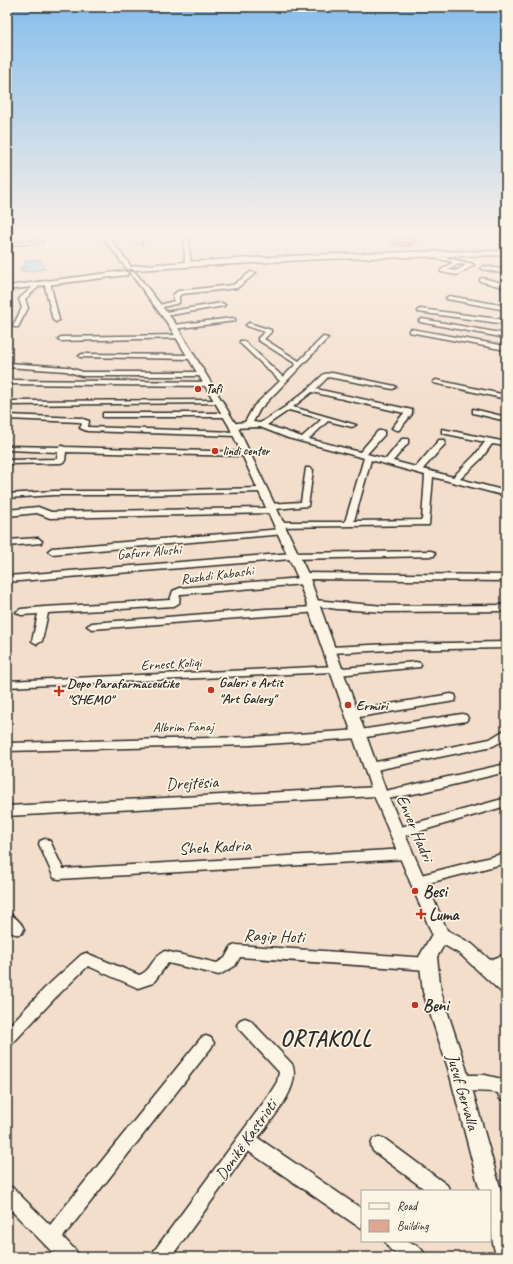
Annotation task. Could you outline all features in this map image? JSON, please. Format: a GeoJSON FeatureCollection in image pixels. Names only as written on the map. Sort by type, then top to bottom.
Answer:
{"type":"FeatureCollection","features":[{"type":"Feature","properties":{"kind":"street"},"geometry":{"type":"LineString","coordinates":[[16,326],[25,308],[22,299],[30,293]]}},
{"type":"Feature","properties":{"kind":"street"},"geometry":{"type":"LineString","coordinates":[[47,293],[56,320]]}},
{"type":"Feature","properties":{"kind":"street","name":"Enver Hadri"},"geometry":{"type":"LineString","coordinates":[[149,293],[165,314],[209,384],[233,426],[261,490],[304,579],[331,650],[380,793],[441,935]]}},
{"type":"Feature","properties":{"kind":"street"},"geometry":{"type":"LineString","coordinates":[[159,306],[177,302],[176,295],[179,293]]}},
{"type":"Feature","properties":{"kind":"street"},"geometry":{"type":"LineString","coordinates":[[449,298],[506,308]]}},
{"type":"Feature","properties":{"kind":"street"},"geometry":{"type":"LineString","coordinates":[[165,314],[222,305]]}},
{"type":"Feature","properties":{"kind":"street"},"geometry":{"type":"LineString","coordinates":[[420,311],[506,322]]}},
{"type":"Feature","properties":{"kind":"street"},"geometry":{"type":"LineString","coordinates":[[173,327],[232,320]]}},
{"type":"Feature","properties":{"kind":"street"},"geometry":{"type":"LineString","coordinates":[[422,321],[506,336]]}},
{"type":"Feature","properties":{"kind":"street"},"geometry":{"type":"LineString","coordinates":[[249,325],[269,331],[260,339],[300,364]]}},
{"type":"Feature","properties":{"kind":"street"},"geometry":{"type":"LineString","coordinates":[[410,331],[506,348]]}},
{"type":"Feature","properties":{"kind":"street"},"geometry":{"type":"LineString","coordinates":[[61,339],[179,337]]}},
{"type":"Feature","properties":{"kind":"street"},"geometry":{"type":"LineString","coordinates":[[248,424],[258,408],[325,338]]}},
{"type":"Feature","properties":{"kind":"street"},"geometry":{"type":"LineString","coordinates":[[242,342],[284,381]]}},
{"type":"Feature","properties":{"kind":"street"},"geometry":{"type":"LineString","coordinates":[[82,356],[191,357]]}},
{"type":"Feature","properties":{"kind":"street"},"geometry":{"type":"LineString","coordinates":[[7,365],[67,369],[82,374],[202,374]]}},
{"type":"Feature","properties":{"kind":"street"},"geometry":{"type":"LineString","coordinates":[[261,425],[288,408],[312,390],[328,374],[393,387]]}},
{"type":"Feature","properties":{"kind":"street"},"geometry":{"type":"LineString","coordinates":[[7,382],[209,384]]}},
{"type":"Feature","properties":{"kind":"street"},"geometry":{"type":"LineString","coordinates":[[436,382],[506,397]]}},
{"type":"Feature","properties":{"kind":"street"},"geometry":{"type":"LineString","coordinates":[[312,390],[409,412],[396,428]]}},
{"type":"Feature","properties":{"kind":"street"},"geometry":{"type":"LineString","coordinates":[[7,403],[219,402]]}},
{"type":"Feature","properties":{"kind":"street"},"geometry":{"type":"LineString","coordinates":[[288,408],[352,425]]}},
{"type":"Feature","properties":{"kind":"street"},"geometry":{"type":"LineString","coordinates":[[476,411],[506,418]]}},
{"type":"Feature","properties":{"kind":"street"},"geometry":{"type":"LineString","coordinates":[[106,415],[226,414]]}},
{"type":"Feature","properties":{"kind":"street"},"geometry":{"type":"LineString","coordinates":[[7,417],[80,420],[86,423],[84,428],[87,429],[236,434]]}},
{"type":"Feature","properties":{"kind":"street"},"geometry":{"type":"LineString","coordinates":[[304,439],[326,420]]}},
{"type":"Feature","properties":{"kind":"street"},"geometry":{"type":"LineString","coordinates":[[233,426],[248,424],[261,425],[387,463],[454,481],[505,492]]}},
{"type":"Feature","properties":{"kind":"street"},"geometry":{"type":"LineString","coordinates":[[445,431],[506,444]]}},
{"type":"Feature","properties":{"kind":"street"},"geometry":{"type":"LineString","coordinates":[[349,523],[358,496],[365,456],[381,433]]}},
{"type":"Feature","properties":{"kind":"street"},"geometry":{"type":"LineString","coordinates":[[387,463],[405,441]]}},
{"type":"Feature","properties":{"kind":"street"},"geometry":{"type":"LineString","coordinates":[[454,481],[478,457],[490,441]]}},
{"type":"Feature","properties":{"kind":"street"},"geometry":{"type":"LineString","coordinates":[[417,471],[442,442]]}},
{"type":"Feature","properties":{"kind":"street"},"geometry":{"type":"LineString","coordinates":[[7,448],[62,448],[246,454]]}},
{"type":"Feature","properties":{"kind":"street"},"geometry":{"type":"LineString","coordinates":[[7,462],[61,461],[62,448]]}},
{"type":"Feature","properties":{"kind":"street"},"geometry":{"type":"LineString","coordinates":[[7,512],[38,510],[50,515],[270,508],[305,504],[309,470]]}},
{"type":"Feature","properties":{"kind":"street"},"geometry":{"type":"LineString","coordinates":[[52,551],[280,528],[349,523],[426,523],[430,474]]}},
{"type":"Feature","properties":{"kind":"street"},"geometry":{"type":"LineString","coordinates":[[7,496],[54,493],[138,493],[261,490]]}},
{"type":"Feature","properties":{"kind":"street"},"geometry":{"type":"LineString","coordinates":[[7,543],[38,541]]}},
{"type":"Feature","properties":{"kind":"street","name":"Gafurr Alushi"},"geometry":{"type":"LineString","coordinates":[[8,579],[128,568],[293,557],[431,554]]}},
{"type":"Feature","properties":{"kind":"street"},"geometry":{"type":"LineString","coordinates":[[304,579],[506,578]]}},
{"type":"Feature","properties":{"kind":"street","name":"Ruzhdi Kabashi"},"geometry":{"type":"LineString","coordinates":[[21,612],[174,603],[176,593],[180,591],[304,579]]}},
{"type":"Feature","properties":{"kind":"street"},"geometry":{"type":"LineString","coordinates":[[92,626],[266,612],[315,606],[424,610],[506,608]]}},
{"type":"Feature","properties":{"kind":"street"},"geometry":{"type":"LineString","coordinates":[[37,641],[44,610]]}},
{"type":"Feature","properties":{"kind":"street"},"geometry":{"type":"LineString","coordinates":[[331,650],[390,647],[506,645]]}},
{"type":"Feature","properties":{"kind":"street"},"geometry":{"type":"LineString","coordinates":[[338,671],[416,665]]}},
{"type":"Feature","properties":{"kind":"street","name":"Ernest Koliqi"},"geometry":{"type":"LineString","coordinates":[[7,684],[338,671]]}},
{"type":"Feature","properties":{"kind":"street"},"geometry":{"type":"LineString","coordinates":[[353,714],[451,698]]}},
{"type":"Feature","properties":{"kind":"street"},"geometry":{"type":"LineString","coordinates":[[360,734],[462,718]]}},
{"type":"Feature","properties":{"kind":"street"},"geometry":{"type":"LineString","coordinates":[[371,767],[493,742],[506,733]]}},
{"type":"Feature","properties":{"kind":"street","name":"Albrim Fanaj"},"geometry":{"type":"LineString","coordinates":[[7,747],[251,741],[360,734]]}},
{"type":"Feature","properties":{"kind":"street","name":"Drejtësia"},"geometry":{"type":"LineString","coordinates":[[7,811],[380,793],[423,788],[506,768]]}},
{"type":"Feature","properties":{"kind":"street"},"geometry":{"type":"LineString","coordinates":[[397,833],[506,802]]}},
{"type":"Feature","properties":{"kind":"street","name":"Sheh Kadria"},"geometry":{"type":"LineString","coordinates":[[45,844],[59,874],[406,854]]}},
{"type":"Feature","properties":{"kind":"street"},"geometry":{"type":"LineString","coordinates":[[417,880],[506,858]]}},
{"type":"Feature","properties":{"kind":"street"},"geometry":{"type":"LineString","coordinates":[[7,919],[17,929]]}},
{"type":"Feature","properties":{"kind":"street"},"geometry":{"type":"LineString","coordinates":[[441,935],[466,949],[487,966],[506,985]]}},
{"type":"Feature","properties":{"kind":"street","name":"Jusuf Gervalla"},"geometry":{"type":"LineString","coordinates":[[441,935],[428,957],[432,992],[462,1083],[488,1190]]}},
{"type":"Feature","properties":{"kind":"street","name":"Ragip Hoti"},"geometry":{"type":"LineString","coordinates":[[7,1039],[50,993],[86,960],[138,982],[148,979],[165,958],[175,958],[206,967],[219,969],[230,962],[236,951],[428,964]]}},
{"type":"Feature","properties":{"kind":"street"},"geometry":{"type":"LineString","coordinates":[[487,966],[506,960]]}},
{"type":"Feature","properties":{"kind":"street","name":"Donikë Kastrioti"},"geometry":{"type":"LineString","coordinates":[[160,1257],[273,1104],[288,1073],[245,1025]]}},
{"type":"Feature","properties":{"kind":"street"},"geometry":{"type":"LineString","coordinates":[[51,1238],[206,1043]]}},
{"type":"Feature","properties":{"kind":"street"},"geometry":{"type":"LineString","coordinates":[[462,1083],[485,1083],[503,1086],[506,1094]]}},
{"type":"Feature","properties":{"kind":"street"},"geometry":{"type":"LineString","coordinates":[[247,1140],[361,1218]]}},
{"type":"Feature","properties":{"kind":"street"},"geometry":{"type":"LineString","coordinates":[[379,1145],[440,1190]]}},
{"type":"Feature","properties":{"kind":"street"},"geometry":{"type":"LineString","coordinates":[[7,1194],[70,1257]]}},
{"type":"Feature","properties":{"kind":"street","name":"Jusuf Gervalla"},"geometry":{"type":"LineString","coordinates":[[491,1202],[500,1239]]}},
{"type":"Feature","properties":{"kind":"street"},"geometry":{"type":"LineString","coordinates":[[395,1242],[417,1257]]}},
{"type":"Feature","properties":{"kind":"place","name":"Tafi"},"geometry":{"type":"Point","coordinates":[198,389]}},
{"type":"Feature","properties":{"kind":"place","name":"lindi center"},"geometry":{"type":"Point","coordinates":[215,451]}},
{"type":"Feature","properties":{"kind":"place","name":"Galeri e Artit \"Art Galery\""},"geometry":{"type":"Point","coordinates":[211,690]}},
{"type":"Feature","properties":{"kind":"place","name":"Depo Parafarmaceutike \"SHEMO\""},"geometry":{"type":"Point","coordinates":[59,691]}},
{"type":"Feature","properties":{"kind":"place","name":"Ermiri"},"geometry":{"type":"Point","coordinates":[348,705]}},
{"type":"Feature","properties":{"kind":"place","name":"Besi"},"geometry":{"type":"Point","coordinates":[415,891]}},
{"type":"Feature","properties":{"kind":"place","name":"Luma"},"geometry":{"type":"Point","coordinates":[421,914]}},
{"type":"Feature","properties":{"kind":"place","name":"Beni"},"geometry":{"type":"Point","coordinates":[415,1005]}},
{"type":"Feature","properties":{"kind":"district","name":"ORTAKOLL"},"geometry":{"type":"Point","coordinates":[326,1039]}}]}
